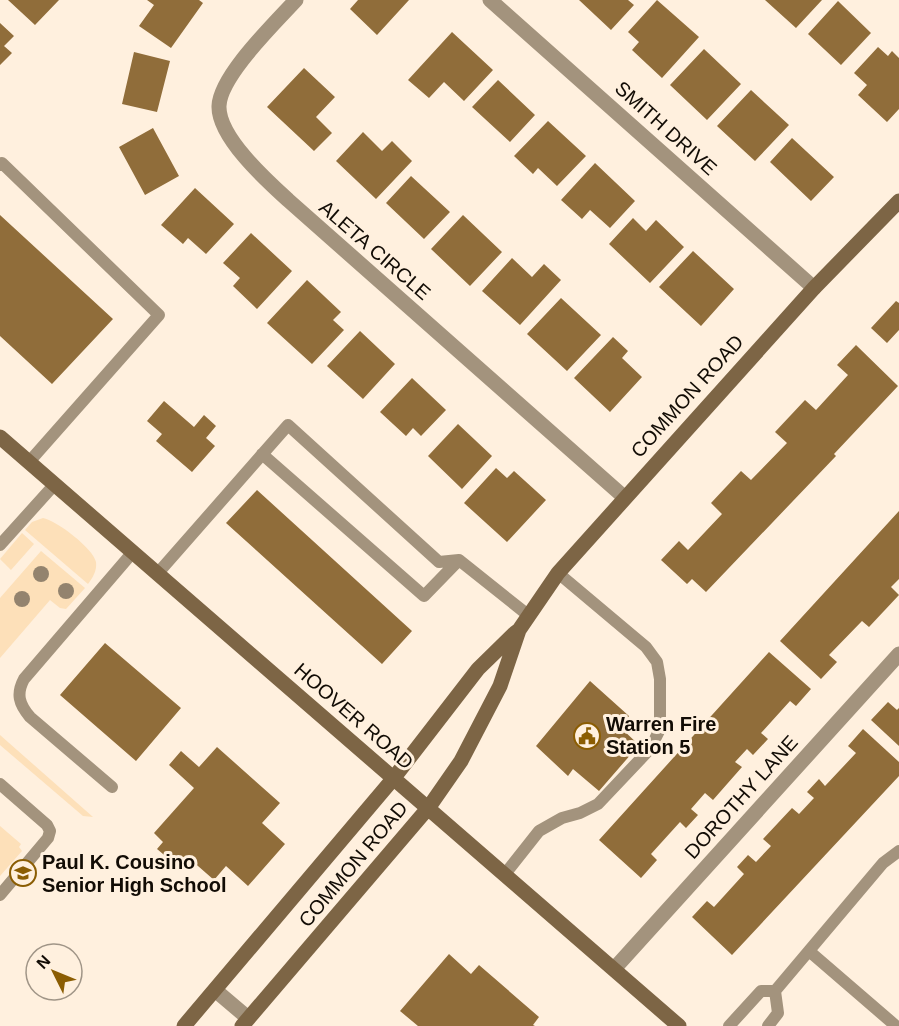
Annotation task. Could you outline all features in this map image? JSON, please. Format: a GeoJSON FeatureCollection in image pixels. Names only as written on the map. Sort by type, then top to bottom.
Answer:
{"type":"FeatureCollection","features":[{"type":"Feature","properties":{"kind":"street","name":"ALETA CIRCLE"},"geometry":{"type":"LineString","coordinates":[[296,0],[231,75],[223,90],[219,107],[230,137],[259,172],[288,201],[624,497]]}},
{"type":"Feature","properties":{"kind":"street","name":"SMITH DRIVE"},"geometry":{"type":"LineString","coordinates":[[490,0],[814,288]]}},
{"type":"Feature","properties":{"kind":"street","name":"COMMON ROAD"},"geometry":{"type":"LineString","coordinates":[[215,990],[245,1022],[429,807],[461,761],[500,686],[519,630],[558,573],[814,288],[899,201]]}},
{"type":"Feature","properties":{"kind":"street","name":"HOOVER ROAD"},"geometry":{"type":"LineString","coordinates":[[0,437],[679,1026]]}},
{"type":"Feature","properties":{"kind":"street","name":"COMMON ROAD"},"geometry":{"type":"LineString","coordinates":[[184,1026],[393,779],[478,669],[519,630]]}},
{"type":"Feature","properties":{"kind":"street","name":"DOROTHY LANE"},"geometry":{"type":"LineString","coordinates":[[614,969],[899,654]]}},
{"type":"Feature","properties":{"kind":"lane"},"geometry":{"type":"LineString","coordinates":[[0,165],[2,163],[159,315],[29,462]]}},
{"type":"Feature","properties":{"kind":"lane"},"geometry":{"type":"LineString","coordinates":[[158,573],[288,425],[439,562],[459,560],[528,615]]}},
{"type":"Feature","properties":{"kind":"lane"},"geometry":{"type":"LineString","coordinates":[[262,454],[424,596],[459,560]]}},
{"type":"Feature","properties":{"kind":"lane"},"geometry":{"type":"LineString","coordinates":[[0,545],[55,484]]}},
{"type":"Feature","properties":{"kind":"lane"},"geometry":{"type":"LineString","coordinates":[[112,787],[22,709],[19,689],[24,678],[133,552]]}},
{"type":"Feature","properties":{"kind":"lane"},"geometry":{"type":"LineString","coordinates":[[505,874],[539,831],[562,818],[580,813],[598,804],[650,749],[660,729],[660,679],[657,662],[645,647],[558,573]]}},
{"type":"Feature","properties":{"kind":"lane"},"geometry":{"type":"LineString","coordinates":[[0,784],[47,825],[50,831],[48,838],[0,894]]}},
{"type":"Feature","properties":{"kind":"lane"},"geometry":{"type":"LineString","coordinates":[[729,1026],[761,992],[775,991],[883,863],[899,851]]}},
{"type":"Feature","properties":{"kind":"lane"},"geometry":{"type":"LineString","coordinates":[[808,951],[896,1026]]}},
{"type":"Feature","properties":{"kind":"lane"},"geometry":{"type":"LineString","coordinates":[[768,1026],[778,1013],[775,991]]}},
{"type":"Feature","properties":{"kind":"shaded area"},"geometry":{"type":"Polygon","coordinates":[[[43,518],[74,536],[94,556],[96,568],[88,584],[25,530],[32,522],[43,518]]]}},
{"type":"Feature","properties":{"kind":"shaded area"},"geometry":{"type":"Polygon","coordinates":[[[22,533],[34,544],[11,570],[0,559],[22,533]]]}},
{"type":"Feature","properties":{"kind":"shaded area"},"geometry":{"type":"Polygon","coordinates":[[[41,551],[85,588],[66,609],[60,608],[50,600],[0,658],[0,598],[41,551]]]}},
{"type":"Feature","properties":{"kind":"shaded area"},"geometry":{"type":"Polygon","coordinates":[[[0,735],[93,817],[83,816],[0,745],[0,735]]]}},
{"type":"Feature","properties":{"kind":"shaded area"},"geometry":{"type":"Polygon","coordinates":[[[0,826],[21,844],[19,847],[22,851],[0,876],[0,826]]]}},
{"type":"Feature","properties":{"kind":"building"},"geometry":{"type":"Polygon","coordinates":[[[8,0],[59,0],[35,25],[8,0]]]}},
{"type":"Feature","properties":{"kind":"building"},"geometry":{"type":"Polygon","coordinates":[[[147,0],[199,0],[203,3],[171,48],[139,26],[154,5],[147,0]]]}},
{"type":"Feature","properties":{"kind":"building"},"geometry":{"type":"Polygon","coordinates":[[[358,0],[409,0],[377,35],[350,9],[358,0]]]}},
{"type":"Feature","properties":{"kind":"building"},"geometry":{"type":"Polygon","coordinates":[[[579,0],[628,0],[634,5],[611,30],[579,0]]]}},
{"type":"Feature","properties":{"kind":"building"},"geometry":{"type":"Polygon","coordinates":[[[657,0],[699,37],[662,78],[632,50],[639,42],[628,32],[657,0]]]}},
{"type":"Feature","properties":{"kind":"building"},"geometry":{"type":"Polygon","coordinates":[[[765,0],[822,0],[796,28],[765,0]]]}},
{"type":"Feature","properties":{"kind":"building"},"geometry":{"type":"Polygon","coordinates":[[[838,1],[871,33],[841,65],[808,34],[838,1]]]}},
{"type":"Feature","properties":{"kind":"building"},"geometry":{"type":"Polygon","coordinates":[[[0,23],[14,36],[4,46],[12,53],[0,65],[0,23]]]}},
{"type":"Feature","properties":{"kind":"building"},"geometry":{"type":"Polygon","coordinates":[[[452,32],[493,70],[464,101],[444,82],[429,98],[408,80],[452,32]]]}},
{"type":"Feature","properties":{"kind":"building"},"geometry":{"type":"Polygon","coordinates":[[[878,47],[888,56],[892,51],[899,58],[899,109],[887,122],[858,95],[867,85],[854,73],[878,47]]]}},
{"type":"Feature","properties":{"kind":"building"},"geometry":{"type":"Polygon","coordinates":[[[704,49],[741,84],[707,120],[670,85],[704,49]]]}},
{"type":"Feature","properties":{"kind":"building"},"geometry":{"type":"Polygon","coordinates":[[[134,52],[170,61],[157,112],[122,104],[134,52]]]}},
{"type":"Feature","properties":{"kind":"building"},"geometry":{"type":"Polygon","coordinates":[[[304,68],[335,97],[316,117],[332,133],[314,151],[267,107],[304,68]]]}},
{"type":"Feature","properties":{"kind":"building"},"geometry":{"type":"Polygon","coordinates":[[[498,80],[535,115],[510,142],[472,107],[498,80]]]}},
{"type":"Feature","properties":{"kind":"building"},"geometry":{"type":"Polygon","coordinates":[[[751,90],[789,125],[755,161],[717,126],[751,90]]]}},
{"type":"Feature","properties":{"kind":"building"},"geometry":{"type":"Polygon","coordinates":[[[548,121],[586,156],[557,186],[538,168],[533,174],[514,156],[548,121]]]}},
{"type":"Feature","properties":{"kind":"building"},"geometry":{"type":"Polygon","coordinates":[[[153,128],[179,176],[145,195],[119,147],[153,128]]]}},
{"type":"Feature","properties":{"kind":"building"},"geometry":{"type":"Polygon","coordinates":[[[363,132],[382,151],[392,141],[412,161],[376,199],[336,161],[363,132]]]}},
{"type":"Feature","properties":{"kind":"building"},"geometry":{"type":"Polygon","coordinates":[[[792,138],[834,177],[811,201],[770,162],[792,138]]]}},
{"type":"Feature","properties":{"kind":"building"},"geometry":{"type":"Polygon","coordinates":[[[595,163],[635,201],[610,228],[590,210],[582,219],[561,200],[595,163]]]}},
{"type":"Feature","properties":{"kind":"building"},"geometry":{"type":"Polygon","coordinates":[[[411,176],[450,212],[424,239],[386,203],[411,176]]]}},
{"type":"Feature","properties":{"kind":"building"},"geometry":{"type":"Polygon","coordinates":[[[195,188],[234,224],[206,254],[188,238],[183,244],[161,225],[195,188]]]}},
{"type":"Feature","properties":{"kind":"building"},"geometry":{"type":"Polygon","coordinates":[[[0,215],[113,319],[52,384],[0,336],[0,215]]]}},
{"type":"Feature","properties":{"kind":"building"},"geometry":{"type":"Polygon","coordinates":[[[463,215],[502,252],[470,286],[431,249],[463,215]]]}},
{"type":"Feature","properties":{"kind":"building"},"geometry":{"type":"Polygon","coordinates":[[[633,218],[646,231],[656,220],[684,247],[650,283],[609,244],[633,218]]]}},
{"type":"Feature","properties":{"kind":"building"},"geometry":{"type":"Polygon","coordinates":[[[251,233],[292,271],[257,309],[233,286],[240,278],[223,263],[251,233]]]}},
{"type":"Feature","properties":{"kind":"building"},"geometry":{"type":"Polygon","coordinates":[[[693,251],[734,289],[701,326],[659,287],[693,251]]]}},
{"type":"Feature","properties":{"kind":"building"},"geometry":{"type":"Polygon","coordinates":[[[512,258],[532,277],[544,264],[561,280],[520,325],[482,291],[512,258]]]}},
{"type":"Feature","properties":{"kind":"building"},"geometry":{"type":"Polygon","coordinates":[[[307,280],[341,312],[333,320],[344,330],[312,364],[267,323],[307,280]]]}},
{"type":"Feature","properties":{"kind":"building"},"geometry":{"type":"Polygon","coordinates":[[[561,298],[601,335],[567,371],[527,334],[561,298]]]}},
{"type":"Feature","properties":{"kind":"building"},"geometry":{"type":"Polygon","coordinates":[[[896,301],[899,303],[899,330],[887,343],[871,328],[896,301]]]}},
{"type":"Feature","properties":{"kind":"building"},"geometry":{"type":"Polygon","coordinates":[[[360,331],[395,364],[363,399],[327,366],[360,331]]]}},
{"type":"Feature","properties":{"kind":"building"},"geometry":{"type":"Polygon","coordinates":[[[613,337],[628,351],[622,358],[642,377],[610,412],[574,378],[613,337]]]}},
{"type":"Feature","properties":{"kind":"building"},"geometry":{"type":"Polygon","coordinates":[[[856,345],[898,386],[834,454],[836,456],[706,592],[692,579],[687,584],[661,560],[679,541],[688,550],[722,514],[711,503],[741,471],[751,480],[787,443],[775,432],[805,400],[816,410],[848,375],[837,365],[856,345]]]}},
{"type":"Feature","properties":{"kind":"building"},"geometry":{"type":"Polygon","coordinates":[[[412,378],[446,410],[421,436],[413,428],[406,436],[380,412],[412,378]]]}},
{"type":"Feature","properties":{"kind":"building"},"geometry":{"type":"Polygon","coordinates":[[[164,401],[194,427],[204,415],[216,426],[206,438],[215,446],[192,472],[156,441],[162,434],[147,421],[164,401]]]}},
{"type":"Feature","properties":{"kind":"building"},"geometry":{"type":"Polygon","coordinates":[[[458,424],[492,456],[462,489],[428,456],[458,424]]]}},
{"type":"Feature","properties":{"kind":"building"},"geometry":{"type":"Polygon","coordinates":[[[496,468],[507,478],[514,471],[546,500],[507,542],[464,503],[496,468]]]}},
{"type":"Feature","properties":{"kind":"building"},"geometry":{"type":"Polygon","coordinates":[[[257,490],[412,631],[382,664],[226,523],[257,490]]]}},
{"type":"Feature","properties":{"kind":"building"},"geometry":{"type":"Polygon","coordinates":[[[899,511],[899,579],[891,587],[899,595],[869,627],[862,621],[829,655],[837,662],[821,679],[780,641],[899,511]]]}},
{"type":"Feature","properties":{"kind":"building"},"geometry":{"type":"Polygon","coordinates":[[[105,643],[181,708],[136,761],[60,695],[105,643]]]}},
{"type":"Feature","properties":{"kind":"building"},"geometry":{"type":"Polygon","coordinates":[[[769,652],[811,689],[796,706],[790,701],[761,733],[768,739],[753,755],[747,749],[735,762],[742,767],[713,800],[705,793],[691,809],[698,815],[686,828],[680,822],[651,854],[657,860],[641,878],[599,840],[769,652]]]}},
{"type":"Feature","properties":{"kind":"building","name":"Warren Fire Station 5"},"geometry":{"type":"Polygon","coordinates":[[[590,681],[629,716],[621,728],[639,745],[599,791],[573,769],[568,776],[536,746],[590,681]]]}},
{"type":"Feature","properties":{"kind":"building"},"geometry":{"type":"Polygon","coordinates":[[[888,702],[897,710],[899,708],[899,746],[871,720],[888,702]]]}},
{"type":"Feature","properties":{"kind":"building"},"geometry":{"type":"Polygon","coordinates":[[[863,729],[899,762],[899,776],[732,955],[692,917],[707,901],[714,907],[744,874],[737,867],[748,855],[756,862],[771,846],[763,839],[792,808],[799,814],[814,798],[807,792],[819,779],[825,786],[856,753],[848,746],[863,729]]]}},
{"type":"Feature","properties":{"kind":"building"},"geometry":{"type":"Polygon","coordinates":[[[217,747],[280,803],[262,823],[285,844],[248,886],[226,866],[214,880],[190,859],[181,869],[157,849],[163,842],[154,833],[194,788],[169,765],[181,751],[199,767],[217,747]]]}},
{"type":"Feature","properties":{"kind":"building"},"geometry":{"type":"Polygon","coordinates":[[[449,954],[471,974],[479,965],[539,1017],[533,1025],[535,1026],[418,1026],[400,1011],[449,954]]]}},
{"type":"Feature","properties":{"kind":"place","name":"Warren Fire Station 5"},"geometry":{"type":"Point","coordinates":[587,736]}},
{"type":"Feature","properties":{"kind":"place","name":"Paul K. Cousino Senior High School"},"geometry":{"type":"Point","coordinates":[23,873]}}]}
